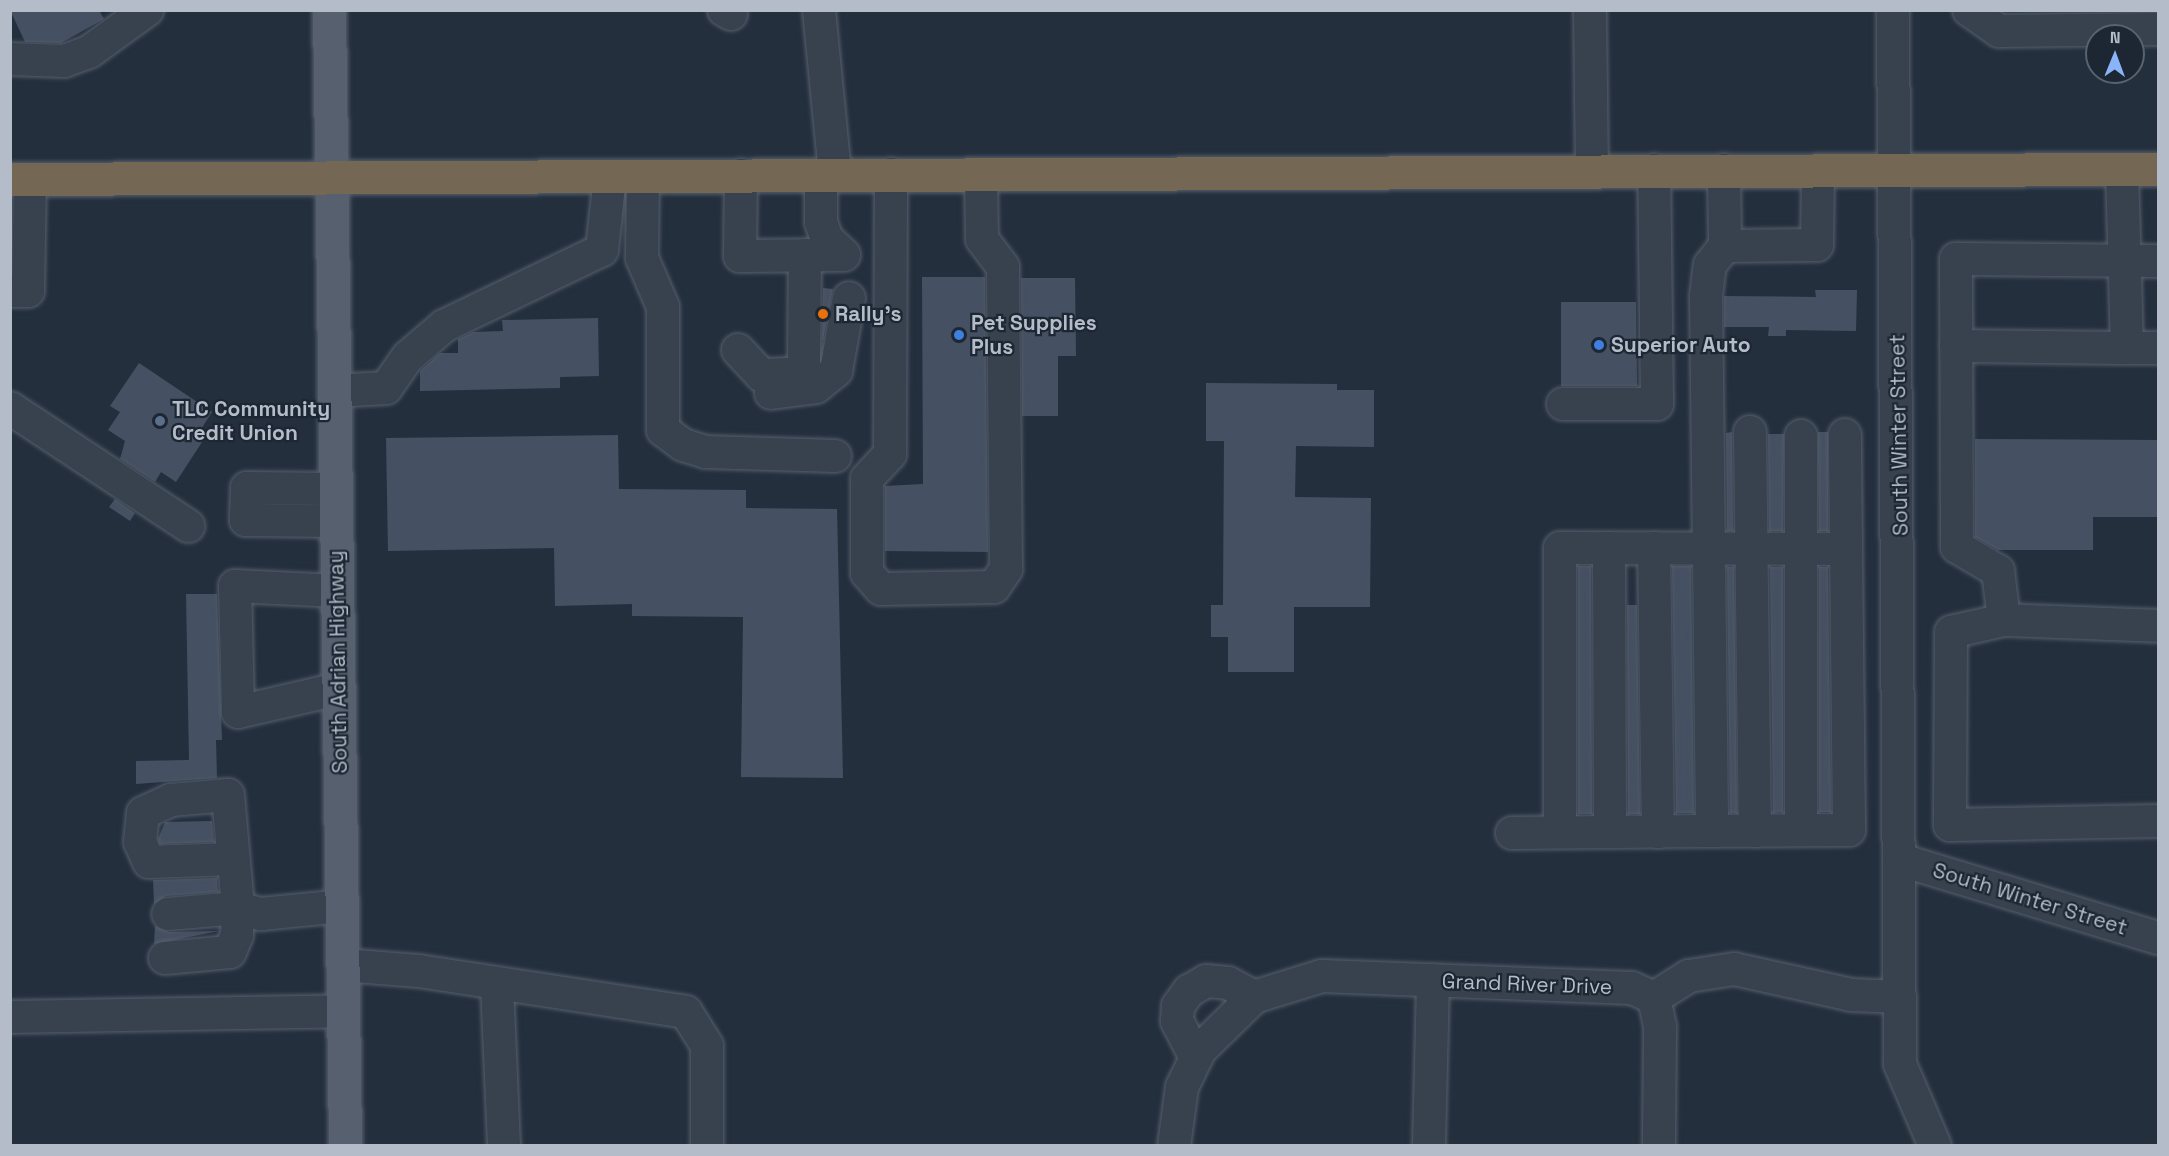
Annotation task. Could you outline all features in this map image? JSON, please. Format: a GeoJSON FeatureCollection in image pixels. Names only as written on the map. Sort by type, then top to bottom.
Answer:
{"type":"FeatureCollection","features":[{"type":"Feature","properties":{"kind":"highway"},"geometry":{"type":"LineString","coordinates":[[20,180],[1592,169],[2158,169]]}},
{"type":"Feature","properties":{"kind":"main road","name":"South Adrian Highway"},"geometry":{"type":"LineString","coordinates":[[329,10],[345,1146]]}},
{"type":"Feature","properties":{"kind":"street"},"geometry":{"type":"LineString","coordinates":[[10,58],[64,61],[89,52],[147,10]]}},
{"type":"Feature","properties":{"kind":"street"},"geometry":{"type":"LineString","coordinates":[[741,175],[740,255],[844,255],[827,239],[821,222],[828,175],[819,10]]}},
{"type":"Feature","properties":{"kind":"street"},"geometry":{"type":"LineString","coordinates":[[1590,10],[1592,169]]}},
{"type":"Feature","properties":{"kind":"street","name":"South Winter Street"},"geometry":{"type":"LineString","coordinates":[[1893,10],[1901,860],[1900,1064],[1935,1146]]}},
{"type":"Feature","properties":{"kind":"street"},"geometry":{"type":"LineString","coordinates":[[1969,10],[1999,31],[2158,29]]}},
{"type":"Feature","properties":{"kind":"street"},"geometry":{"type":"LineString","coordinates":[[2122,169],[2127,348]]}},
{"type":"Feature","properties":{"kind":"street"},"geometry":{"type":"LineString","coordinates":[[1563,404],[1657,404],[1654,170]]}},
{"type":"Feature","properties":{"kind":"street"},"geometry":{"type":"LineString","coordinates":[[1706,831],[1712,807],[1706,548],[1706,296],[1710,265],[1725,246],[1724,170]]}},
{"type":"Feature","properties":{"kind":"street"},"geometry":{"type":"LineString","coordinates":[[1725,246],[1817,245],[1818,170]]}},
{"type":"Feature","properties":{"kind":"street"},"geometry":{"type":"LineString","coordinates":[[891,174],[890,454],[867,479],[867,573],[881,589],[994,587],[1006,569],[1003,267],[982,239],[981,174]]}},
{"type":"Feature","properties":{"kind":"street"},"geometry":{"type":"LineString","coordinates":[[334,391],[386,388],[408,357],[444,326],[602,250],[610,176]]}},
{"type":"Feature","properties":{"kind":"street"},"geometry":{"type":"LineString","coordinates":[[643,176],[642,258],[663,307],[663,430],[683,445],[706,452],[835,456]]}},
{"type":"Feature","properties":{"kind":"street"},"geometry":{"type":"LineString","coordinates":[[19,291],[20,180]]}},
{"type":"Feature","properties":{"kind":"street"},"geometry":{"type":"LineString","coordinates":[[805,255],[804,365],[796,375],[761,375],[738,365],[752,391],[767,393],[816,387],[836,371],[849,298]]}},
{"type":"Feature","properties":{"kind":"street"},"geometry":{"type":"LineString","coordinates":[[2004,621],[1998,571],[1957,547],[1956,259],[2158,261]]}},
{"type":"Feature","properties":{"kind":"street"},"geometry":{"type":"LineString","coordinates":[[1956,346],[2158,348]]}},
{"type":"Feature","properties":{"kind":"street"},"geometry":{"type":"LineString","coordinates":[[10,408],[188,526]]}},
{"type":"Feature","properties":{"kind":"street"},"geometry":{"type":"LineString","coordinates":[[1750,432],[1755,548],[1755,831]]}},
{"type":"Feature","properties":{"kind":"street"},"geometry":{"type":"LineString","coordinates":[[1512,833],[1849,830],[1845,435]]}},
{"type":"Feature","properties":{"kind":"street"},"geometry":{"type":"LineString","coordinates":[[1801,436],[1801,830]]}},
{"type":"Feature","properties":{"kind":"street"},"geometry":{"type":"LineString","coordinates":[[335,489],[247,488],[246,520],[336,521]]}},
{"type":"Feature","properties":{"kind":"street"},"geometry":{"type":"LineString","coordinates":[[1560,832],[1560,548],[1846,549]]}},
{"type":"Feature","properties":{"kind":"street"},"geometry":{"type":"LineString","coordinates":[[1609,548],[1610,832]]}},
{"type":"Feature","properties":{"kind":"street"},"geometry":{"type":"LineString","coordinates":[[1654,548],[1658,832]]}},
{"type":"Feature","properties":{"kind":"street"},"geometry":{"type":"LineString","coordinates":[[337,591],[235,586],[238,711],[338,689]]}},
{"type":"Feature","properties":{"kind":"street"},"geometry":{"type":"LineString","coordinates":[[2158,626],[2004,621],[1951,632],[1950,825],[2158,821]]}},
{"type":"Feature","properties":{"kind":"street"},"geometry":{"type":"LineString","coordinates":[[165,958],[230,952],[238,908],[233,859]]}},
{"type":"Feature","properties":{"kind":"street","name":"South Winter Street"},"geometry":{"type":"LineString","coordinates":[[1901,860],[2158,938]]}},
{"type":"Feature","properties":{"kind":"street"},"geometry":{"type":"LineString","coordinates":[[168,914],[238,908],[261,914],[342,906]]}},
{"type":"Feature","properties":{"kind":"street"},"geometry":{"type":"LineString","coordinates":[[343,965],[686,1012],[707,1046],[707,1146]]}},
{"type":"Feature","properties":{"kind":"street"},"geometry":{"type":"LineString","coordinates":[[1659,1146],[1660,1028],[1654,998],[1689,976],[1734,969],[1851,995],[1900,997]]}},
{"type":"Feature","properties":{"kind":"street","name":"Grand River Drive"},"geometry":{"type":"LineString","coordinates":[[1174,1146],[1182,1087],[1196,1058],[1254,997],[1322,976],[1632,988],[1654,998]]}},
{"type":"Feature","properties":{"kind":"street"},"geometry":{"type":"LineString","coordinates":[[1429,1146],[1433,980]]}},
{"type":"Feature","properties":{"kind":"street"},"geometry":{"type":"LineString","coordinates":[[1196,1058],[1182,1039],[1178,1021],[1178,1006],[1190,991],[1206,981],[1228,983],[1254,997]]}},
{"type":"Feature","properties":{"kind":"street"},"geometry":{"type":"LineString","coordinates":[[497,985],[504,1146]]}},
{"type":"Feature","properties":{"kind":"street"},"geometry":{"type":"LineString","coordinates":[[10,1017],[343,1011]]}},
{"type":"Feature","properties":{"kind":"building"},"geometry":{"type":"Polygon","coordinates":[[[10,10],[99,10],[104,19],[61,43],[25,42],[10,10]]]}},
{"type":"Feature","properties":{"kind":"building"},"geometry":{"type":"Polygon","coordinates":[[[922,277],[985,277],[988,552],[885,551],[885,486],[923,484],[922,277]]]}},
{"type":"Feature","properties":{"kind":"building"},"geometry":{"type":"Polygon","coordinates":[[[1021,278],[1075,278],[1076,356],[1058,356],[1058,416],[1022,416],[1021,278]]]}},
{"type":"Feature","properties":{"kind":"building"},"geometry":{"type":"Polygon","coordinates":[[[823,288],[833,289],[822,340],[823,288]]]}},
{"type":"Feature","properties":{"kind":"building"},"geometry":{"type":"Polygon","coordinates":[[[1815,290],[1857,290],[1856,331],[1786,330],[1786,336],[1768,336],[1769,327],[1724,327],[1724,296],[1816,297],[1815,290]]]}},
{"type":"Feature","properties":{"kind":"building","name":"Superior Auto"},"geometry":{"type":"Polygon","coordinates":[[[1561,302],[1636,302],[1637,386],[1561,386],[1561,302]]]}},
{"type":"Feature","properties":{"kind":"building"},"geometry":{"type":"Polygon","coordinates":[[[598,318],[599,376],[560,377],[560,388],[420,391],[420,371],[440,353],[458,353],[458,339],[473,332],[503,331],[502,320],[598,318]]]}},
{"type":"Feature","properties":{"kind":"building","name":"TLC Community Credit Union"},"geometry":{"type":"Polygon","coordinates":[[[139,363],[212,412],[198,434],[204,439],[176,482],[161,472],[155,482],[120,459],[125,441],[108,430],[120,412],[110,406],[139,363]]]}},
{"type":"Feature","properties":{"kind":"building"},"geometry":{"type":"Polygon","coordinates":[[[1206,383],[1337,384],[1337,390],[1374,390],[1374,447],[1296,446],[1295,497],[1371,498],[1370,607],[1294,607],[1294,672],[1228,672],[1228,637],[1211,637],[1211,605],[1223,605],[1224,441],[1206,441],[1206,383]]]}},
{"type":"Feature","properties":{"kind":"building"},"geometry":{"type":"Polygon","coordinates":[[[1732,432],[1733,531],[1727,531],[1726,433],[1732,432]]]}},
{"type":"Feature","properties":{"kind":"building"},"geometry":{"type":"Polygon","coordinates":[[[1818,432],[1828,432],[1828,531],[1819,531],[1818,432]]]}},
{"type":"Feature","properties":{"kind":"building"},"geometry":{"type":"Polygon","coordinates":[[[1768,434],[1784,434],[1783,531],[1769,531],[1768,434]]]}},
{"type":"Feature","properties":{"kind":"building"},"geometry":{"type":"Polygon","coordinates":[[[618,435],[619,489],[746,490],[746,508],[837,509],[843,778],[741,777],[743,617],[632,616],[632,604],[555,606],[554,548],[388,551],[386,438],[618,435]]]}},
{"type":"Feature","properties":{"kind":"building"},"geometry":{"type":"Polygon","coordinates":[[[1975,439],[2158,440],[2158,517],[2093,517],[2093,550],[1998,550],[1975,537],[1975,439]]]}},
{"type":"Feature","properties":{"kind":"building"},"geometry":{"type":"Polygon","coordinates":[[[115,499],[135,513],[130,521],[109,507],[115,499]]]}},
{"type":"Feature","properties":{"kind":"building"},"geometry":{"type":"Polygon","coordinates":[[[1578,566],[1591,566],[1592,814],[1578,814],[1578,566]]]}},
{"type":"Feature","properties":{"kind":"building"},"geometry":{"type":"Polygon","coordinates":[[[1672,566],[1691,566],[1694,813],[1676,813],[1672,566]]]}},
{"type":"Feature","properties":{"kind":"building"},"geometry":{"type":"Polygon","coordinates":[[[1727,567],[1734,567],[1737,813],[1730,813],[1727,567]]]}},
{"type":"Feature","properties":{"kind":"building"},"geometry":{"type":"Polygon","coordinates":[[[1770,567],[1783,567],[1783,812],[1773,813],[1770,567]]]}},
{"type":"Feature","properties":{"kind":"building"},"geometry":{"type":"Polygon","coordinates":[[[1819,567],[1828,567],[1831,812],[1819,812],[1819,567]]]}},
{"type":"Feature","properties":{"kind":"building"},"geometry":{"type":"Polygon","coordinates":[[[186,594],[217,594],[222,740],[216,740],[217,778],[136,784],[136,761],[189,760],[186,594]]]}},
{"type":"Feature","properties":{"kind":"building"},"geometry":{"type":"Polygon","coordinates":[[[1627,605],[1637,605],[1640,814],[1628,814],[1627,605]]]}},
{"type":"Feature","properties":{"kind":"building"},"geometry":{"type":"Polygon","coordinates":[[[212,821],[214,842],[160,844],[158,839],[165,822],[212,821]]]}},
{"type":"Feature","properties":{"kind":"building"},"geometry":{"type":"Polygon","coordinates":[[[217,878],[218,892],[166,896],[154,904],[153,880],[217,878]]]}},
{"type":"Feature","properties":{"kind":"building"},"geometry":{"type":"Polygon","coordinates":[[[155,926],[169,932],[219,931],[154,944],[155,926]]]}},
{"type":"Feature","properties":{"kind":"place","name":"Rally's"},"geometry":{"type":"Point","coordinates":[823,314]}},
{"type":"Feature","properties":{"kind":"place","name":"Pet Supplies Plus"},"geometry":{"type":"Point","coordinates":[959,335]}},
{"type":"Feature","properties":{"kind":"place","name":"Superior Auto"},"geometry":{"type":"Point","coordinates":[1599,345]}},
{"type":"Feature","properties":{"kind":"place","name":"TLC Community Credit Union"},"geometry":{"type":"Point","coordinates":[160,421]}}]}
